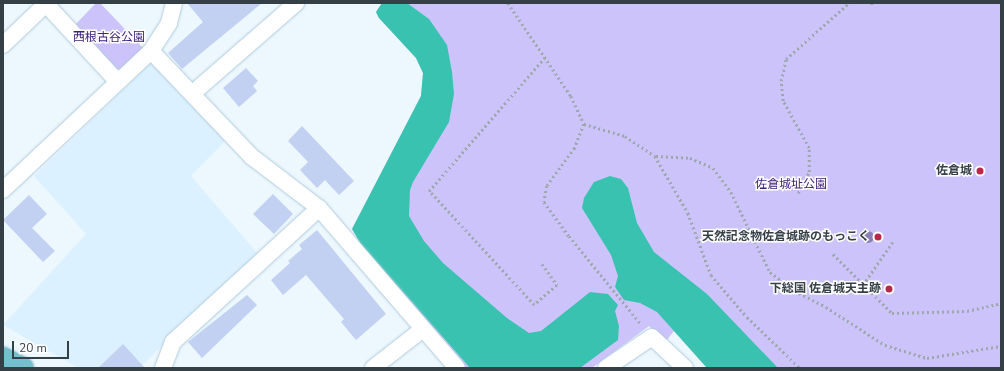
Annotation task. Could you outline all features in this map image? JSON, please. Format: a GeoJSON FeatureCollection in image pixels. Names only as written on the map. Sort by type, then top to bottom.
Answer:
{"type":"FeatureCollection","features":[{"type":"Feature","properties":{"kind":"highway"},"geometry":{"type":"LineString","coordinates":[[3,358],[24,368]]}},
{"type":"Feature","properties":{"kind":"street"},"geometry":{"type":"LineString","coordinates":[[3,190],[117,81],[151,51],[169,23],[174,3]]}},
{"type":"Feature","properties":{"kind":"street"},"geometry":{"type":"LineString","coordinates":[[193,93],[296,3]]}},
{"type":"Feature","properties":{"kind":"street"},"geometry":{"type":"LineString","coordinates":[[3,45],[45,4],[117,81]]}},
{"type":"Feature","properties":{"kind":"street"},"geometry":{"type":"LineString","coordinates":[[151,51],[193,93],[252,157],[319,208],[456,368]]}},
{"type":"Feature","properties":{"kind":"street"},"geometry":{"type":"LineString","coordinates":[[163,368],[173,342],[319,208]]}},
{"type":"Feature","properties":{"kind":"street"},"geometry":{"type":"LineString","coordinates":[[373,368],[423,329]]}},
{"type":"Feature","properties":{"kind":"street"},"geometry":{"type":"LineString","coordinates":[[606,368],[652,337],[685,368]]}},
{"type":"Feature","properties":{"kind":"path"},"geometry":{"type":"LineString","coordinates":[[508,3],[571,96],[584,124],[575,148],[547,186],[544,202],[652,337]]}},
{"type":"Feature","properties":{"kind":"path"},"geometry":{"type":"LineString","coordinates":[[798,193],[809,172],[809,148],[783,100],[781,81],[786,59],[849,3]]}},
{"type":"Feature","properties":{"kind":"path"},"geometry":{"type":"LineString","coordinates":[[542,264],[557,285],[534,305],[429,191],[545,57]]}},
{"type":"Feature","properties":{"kind":"path"},"geometry":{"type":"LineString","coordinates":[[584,124],[625,136],[655,156],[688,212],[711,275],[747,317],[800,368]]}},
{"type":"Feature","properties":{"kind":"path"},"geometry":{"type":"LineString","coordinates":[[655,156],[690,158],[712,168],[731,192],[770,272],[799,293],[826,307],[885,345],[927,358],[1001,346]]}},
{"type":"Feature","properties":{"kind":"path"},"geometry":{"type":"LineString","coordinates":[[863,285],[893,241]]}},
{"type":"Feature","properties":{"kind":"path"},"geometry":{"type":"LineString","coordinates":[[833,254],[892,313],[967,311],[1001,303]]}},
{"type":"Feature","properties":{"kind":"shaded area"},"geometry":{"type":"Polygon","coordinates":[[[382,3],[407,3],[429,19],[447,45],[452,72],[454,94],[449,122],[413,182],[410,190],[409,216],[424,241],[443,263],[507,318],[529,333],[541,331],[590,292],[608,294],[618,305],[615,311],[619,326],[618,340],[580,368],[470,368],[360,243],[352,229],[421,96],[423,73],[416,58],[379,18],[376,12],[382,3]]]}},
{"type":"Feature","properties":{"kind":"shaded area"},"geometry":{"type":"Polygon","coordinates":[[[151,63],[226,140],[191,176],[258,254],[139,368],[78,368],[3,325],[86,234],[34,176],[151,63]]]}},
{"type":"Feature","properties":{"kind":"shaded area"},"geometry":{"type":"Polygon","coordinates":[[[610,176],[621,179],[628,188],[637,223],[654,252],[707,294],[778,368],[707,368],[657,312],[640,303],[624,300],[615,287],[618,276],[611,255],[582,208],[584,198],[594,182],[610,176]]]}},
{"type":"Feature","properties":{"kind":"green space","name":"西根古谷公園"},"geometry":{"type":"Polygon","coordinates":[[[96,3],[100,3],[143,48],[124,69],[114,69],[73,27],[96,3]]]}},
{"type":"Feature","properties":{"kind":"green space","name":"佐倉城址公園"},"geometry":{"type":"Polygon","coordinates":[[[382,3],[1001,3],[1001,368],[707,368],[674,331],[666,341],[649,326],[592,368],[462,368],[417,315],[352,229],[421,96],[423,73],[416,58],[379,18],[376,12],[382,3]]]}},
{"type":"Feature","properties":{"kind":"building"},"geometry":{"type":"Polygon","coordinates":[[[187,3],[262,3],[182,69],[168,53],[203,22],[187,3]]]}},
{"type":"Feature","properties":{"kind":"building"},"geometry":{"type":"Polygon","coordinates":[[[246,68],[258,81],[253,86],[257,91],[239,107],[223,88],[246,68]]]}},
{"type":"Feature","properties":{"kind":"building"},"geometry":{"type":"Polygon","coordinates":[[[302,126],[354,181],[339,195],[325,180],[317,188],[300,170],[308,162],[288,141],[302,126]]]}},
{"type":"Feature","properties":{"kind":"building"},"geometry":{"type":"Polygon","coordinates":[[[273,194],[293,214],[274,234],[253,214],[273,194]]]}},
{"type":"Feature","properties":{"kind":"building"},"geometry":{"type":"Polygon","coordinates":[[[29,195],[47,214],[32,228],[55,251],[43,262],[3,220],[29,195]]]}},
{"type":"Feature","properties":{"kind":"building"},"geometry":{"type":"Polygon","coordinates":[[[317,230],[386,314],[356,340],[341,322],[344,319],[306,275],[283,295],[271,280],[290,263],[288,261],[302,249],[299,245],[317,230]]]}},
{"type":"Feature","properties":{"kind":"building"},"geometry":{"type":"Polygon","coordinates":[[[247,295],[257,305],[202,358],[188,342],[247,295]]]}},
{"type":"Feature","properties":{"kind":"building"},"geometry":{"type":"Polygon","coordinates":[[[123,344],[145,368],[98,368],[123,344]]]}},
{"type":"Feature","properties":{"kind":"place","name":"佐倉城"},"geometry":{"type":"Point","coordinates":[980,171]}},
{"type":"Feature","properties":{"kind":"place","name":"天然記念物佐倉城跡のもっこく"},"geometry":{"type":"Point","coordinates":[878,237]}},
{"type":"Feature","properties":{"kind":"place","name":"下総国 佐倉城天主跡"},"geometry":{"type":"Point","coordinates":[889,289]}}]}
